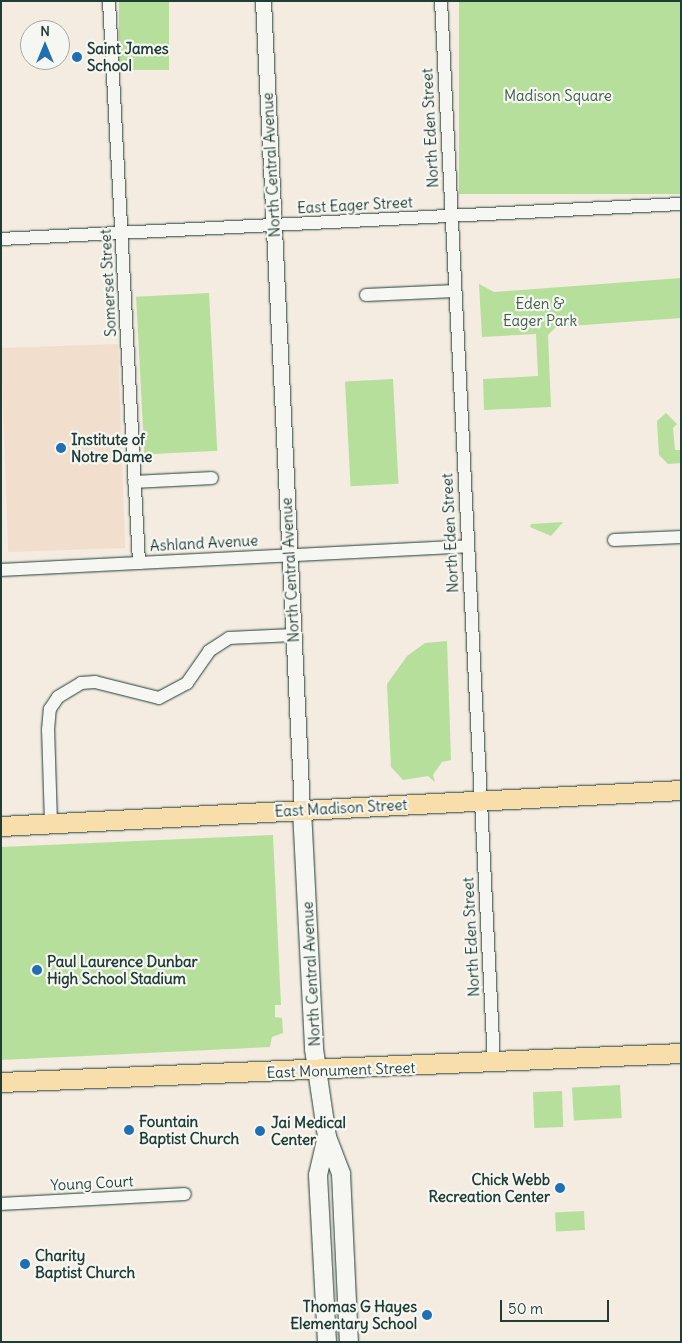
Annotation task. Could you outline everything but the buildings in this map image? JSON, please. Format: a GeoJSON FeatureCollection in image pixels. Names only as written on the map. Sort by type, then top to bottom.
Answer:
{"type":"FeatureCollection","features":[{"type":"Feature","properties":{"kind":"main road","name":"East Madison Street"},"geometry":{"type":"LineString","coordinates":[[1,826],[681,790]]}},
{"type":"Feature","properties":{"kind":"main road","name":"North Central Avenue"},"geometry":{"type":"LineString","coordinates":[[302,810],[319,1071],[327,1137],[341,1174],[349,1342]]}},
{"type":"Feature","properties":{"kind":"main road","name":"East Monument Street"},"geometry":{"type":"LineString","coordinates":[[1,1082],[319,1071],[681,1053]]}},
{"type":"Feature","properties":{"kind":"main road","name":"North Central Avenue"},"geometry":{"type":"LineString","coordinates":[[327,1137],[318,1175],[327,1342]]}},
{"type":"Feature","properties":{"kind":"main road"},"geometry":{"type":"LineString","coordinates":[[324,1295],[347,1294]]}},
{"type":"Feature","properties":{"kind":"street","name":"Somerset Street"},"geometry":{"type":"LineString","coordinates":[[109,1],[139,563]]}},
{"type":"Feature","properties":{"kind":"street","name":"North Central Avenue"},"geometry":{"type":"LineString","coordinates":[[263,1],[302,810]]}},
{"type":"Feature","properties":{"kind":"street","name":"North Eden Street"},"geometry":{"type":"LineString","coordinates":[[441,1],[494,1063]]}},
{"type":"Feature","properties":{"kind":"street","name":"East Eager Street"},"geometry":{"type":"LineString","coordinates":[[1,239],[681,204]]}},
{"type":"Feature","properties":{"kind":"street"},"geometry":{"type":"LineString","coordinates":[[366,295],[455,290]]}},
{"type":"Feature","properties":{"kind":"street"},"geometry":{"type":"LineString","coordinates":[[134,482],[212,478]]}},
{"type":"Feature","properties":{"kind":"street"},"geometry":{"type":"LineString","coordinates":[[614,540],[681,536]]}},
{"type":"Feature","properties":{"kind":"street","name":"Ashland Avenue"},"geometry":{"type":"LineString","coordinates":[[1,570],[467,546]]}},
{"type":"Feature","properties":{"kind":"street"},"geometry":{"type":"LineString","coordinates":[[51,823],[50,709],[62,694],[81,683],[110,683],[153,699],[187,683],[209,651],[229,638],[293,635]]}},
{"type":"Feature","properties":{"kind":"street","name":"Young Court"},"geometry":{"type":"LineString","coordinates":[[1,1204],[184,1194]]}},
{"type":"Feature","properties":{"kind":"shaded area","name":"Institute of Notre Dame"},"geometry":{"type":"Polygon","coordinates":[[[118,344],[125,548],[8,552],[1,348],[118,344]]]}},
{"type":"Feature","properties":{"kind":"green space"},"geometry":{"type":"Polygon","coordinates":[[[119,1],[169,1],[169,70],[119,70],[119,1]]]}},
{"type":"Feature","properties":{"kind":"green space","name":"Madison Square"},"geometry":{"type":"Polygon","coordinates":[[[459,1],[681,1],[681,194],[459,194],[459,1]]]}},
{"type":"Feature","properties":{"kind":"green space","name":"Eden & Eager Park"},"geometry":{"type":"Polygon","coordinates":[[[681,278],[681,318],[556,327],[548,335],[551,407],[484,410],[483,379],[538,376],[536,334],[482,337],[479,284],[494,292],[681,278]]]}},
{"type":"Feature","properties":{"kind":"green space"},"geometry":{"type":"Polygon","coordinates":[[[209,293],[217,451],[144,455],[136,297],[209,293]]]}},
{"type":"Feature","properties":{"kind":"green space"},"geometry":{"type":"Polygon","coordinates":[[[393,379],[398,484],[351,486],[345,382],[393,379]]]}},
{"type":"Feature","properties":{"kind":"green space"},"geometry":{"type":"Polygon","coordinates":[[[666,413],[677,424],[673,428],[675,450],[681,450],[681,463],[668,464],[659,455],[657,421],[666,413]]]}},
{"type":"Feature","properties":{"kind":"green space"},"geometry":{"type":"Polygon","coordinates":[[[563,522],[551,536],[530,527],[531,524],[563,522]]]}},
{"type":"Feature","properties":{"kind":"green space"},"geometry":{"type":"Polygon","coordinates":[[[447,641],[451,760],[442,762],[433,775],[435,782],[428,776],[403,780],[391,767],[387,684],[407,656],[425,643],[447,641]]]}},
{"type":"Feature","properties":{"kind":"green space"},"geometry":{"type":"Polygon","coordinates":[[[273,835],[281,1005],[275,1005],[275,1017],[282,1018],[283,1033],[272,1037],[270,1047],[1,1060],[1,847],[273,835]]]}},
{"type":"Feature","properties":{"kind":"green space"},"geometry":{"type":"Polygon","coordinates":[[[620,1085],[622,1118],[574,1120],[572,1088],[620,1085]]]}},
{"type":"Feature","properties":{"kind":"green space"},"geometry":{"type":"Polygon","coordinates":[[[562,1091],[563,1127],[534,1128],[533,1092],[562,1091]]]}},
{"type":"Feature","properties":{"kind":"green space"},"geometry":{"type":"Polygon","coordinates":[[[584,1211],[585,1230],[556,1231],[555,1213],[584,1211]]]}},
{"type":"Feature","properties":{"kind":"place","name":"Saint James School"},"geometry":{"type":"Point","coordinates":[77,57]}},
{"type":"Feature","properties":{"kind":"place","name":"Institute of Notre Dame"},"geometry":{"type":"Point","coordinates":[61,448]}},
{"type":"Feature","properties":{"kind":"place","name":"Paul Laurence Dunbar High School Stadium"},"geometry":{"type":"Point","coordinates":[37,970]}},
{"type":"Feature","properties":{"kind":"place","name":"Fountain Baptist Church"},"geometry":{"type":"Point","coordinates":[129,1130]}},
{"type":"Feature","properties":{"kind":"place","name":"Jai Medical Center"},"geometry":{"type":"Point","coordinates":[260,1131]}},
{"type":"Feature","properties":{"kind":"place","name":"Chick Webb Recreation Center"},"geometry":{"type":"Point","coordinates":[560,1188]}},
{"type":"Feature","properties":{"kind":"place","name":"Charity Baptist Church"},"geometry":{"type":"Point","coordinates":[25,1264]}},
{"type":"Feature","properties":{"kind":"place","name":"Thomas G Hayes Elementary School"},"geometry":{"type":"Point","coordinates":[427,1315]}}]}
